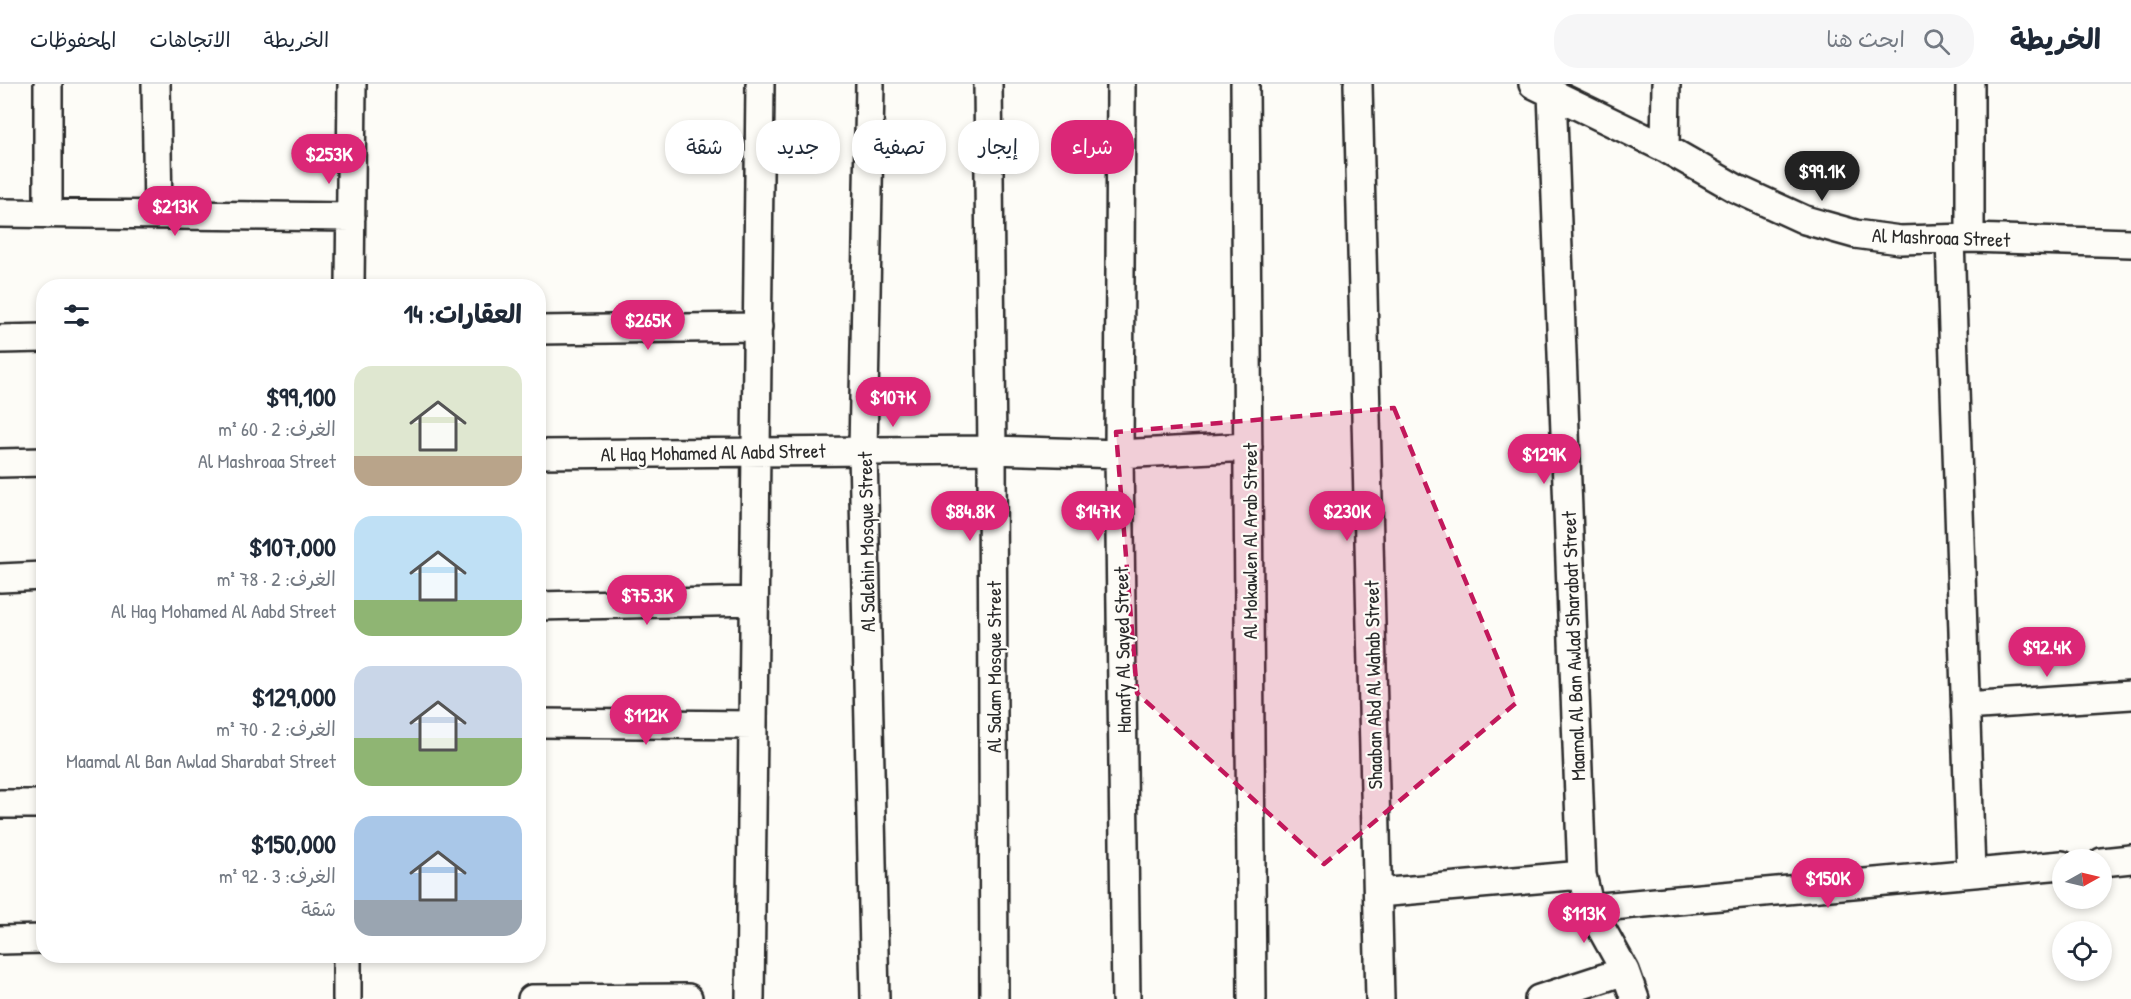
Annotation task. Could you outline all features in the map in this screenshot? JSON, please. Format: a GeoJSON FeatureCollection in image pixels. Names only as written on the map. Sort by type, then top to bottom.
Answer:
{"type":"FeatureCollection","features":[{"type":"Feature","properties":{"kind":"street"},"geometry":{"type":"LineString","coordinates":[[48,84],[48,214]]}},
{"type":"Feature","properties":{"kind":"street"},"geometry":{"type":"LineString","coordinates":[[156,84],[158,215]]}},
{"type":"Feature","properties":{"kind":"street"},"geometry":{"type":"LineString","coordinates":[[350,279],[352,84]]}},
{"type":"Feature","properties":{"kind":"street"},"geometry":{"type":"LineString","coordinates":[[750,999],[760,84]]}},
{"type":"Feature","properties":{"kind":"street","name":"Al Salehin Mosque Street"},"geometry":{"type":"LineString","coordinates":[[870,84],[863,451],[875,999]]}},
{"type":"Feature","properties":{"kind":"street","name":"Al Salam Mosque Street"},"geometry":{"type":"LineString","coordinates":[[988,84],[994,999]]}},
{"type":"Feature","properties":{"kind":"street","name":"Hanafy Al Sayed Street"},"geometry":{"type":"LineString","coordinates":[[1121,84],[1119,453],[1126,999]]}},
{"type":"Feature","properties":{"kind":"street","name":"Al Mokawlen Al Arab Street"},"geometry":{"type":"LineString","coordinates":[[1245,84],[1252,999]]}},
{"type":"Feature","properties":{"kind":"street","name":"Shaaban Abd Al Wahab Street"},"geometry":{"type":"LineString","coordinates":[[1358,84],[1380,999]]}},
{"type":"Feature","properties":{"kind":"street"},"geometry":{"type":"LineString","coordinates":[[1665,148],[1666,84]]}},
{"type":"Feature","properties":{"kind":"street"},"geometry":{"type":"LineString","coordinates":[[1970,84],[1960,239],[1965,706],[1971,873]]}},
{"type":"Feature","properties":{"kind":"street","name":"Al Mashroaa Street"},"geometry":{"type":"LineString","coordinates":[[1542,88],[1665,148],[1737,189],[1805,220],[1855,234],[1900,240],[2131,243]]}},
{"type":"Feature","properties":{"kind":"street","name":"Maamal Al Ban Awlad Sharabat Street"},"geometry":{"type":"LineString","coordinates":[[1542,88],[1582,875],[1590,908],[1625,971],[1635,999]]}},
{"type":"Feature","properties":{"kind":"street"},"geometry":{"type":"LineString","coordinates":[[0,213],[351,217]]}},
{"type":"Feature","properties":{"kind":"street"},"geometry":{"type":"LineString","coordinates":[[2131,243],[2131,267]]}},
{"type":"Feature","properties":{"kind":"street"},"geometry":{"type":"LineString","coordinates":[[546,330],[758,327]]}},
{"type":"Feature","properties":{"kind":"street"},"geometry":{"type":"LineString","coordinates":[[0,339],[36,338]]}},
{"type":"Feature","properties":{"kind":"street","name":"Al Hag Mohamed Al Aabd Street"},"geometry":{"type":"LineString","coordinates":[[546,454],[992,450],[1119,453],[1248,447]]}},
{"type":"Feature","properties":{"kind":"street"},"geometry":{"type":"LineString","coordinates":[[0,463],[36,462]]}},
{"type":"Feature","properties":{"kind":"street"},"geometry":{"type":"LineString","coordinates":[[0,578],[36,576]]}},
{"type":"Feature","properties":{"kind":"street"},"geometry":{"type":"LineString","coordinates":[[546,606],[754,601]]}},
{"type":"Feature","properties":{"kind":"street"},"geometry":{"type":"LineString","coordinates":[[1965,706],[2131,695]]}},
{"type":"Feature","properties":{"kind":"street"},"geometry":{"type":"LineString","coordinates":[[546,723],[753,725]]}},
{"type":"Feature","properties":{"kind":"street"},"geometry":{"type":"LineString","coordinates":[[0,804],[36,804]]}},
{"type":"Feature","properties":{"kind":"street"},"geometry":{"type":"LineString","coordinates":[[2112,861],[2131,859]]}},
{"type":"Feature","properties":{"kind":"street"},"geometry":{"type":"LineString","coordinates":[[1590,908],[2052,866]]}},
{"type":"Feature","properties":{"kind":"street"},"geometry":{"type":"LineString","coordinates":[[1378,893],[1582,875]]}},
{"type":"Feature","properties":{"kind":"street"},"geometry":{"type":"LineString","coordinates":[[0,940],[36,939]]}},
{"type":"Feature","properties":{"kind":"street"},"geometry":{"type":"LineString","coordinates":[[346,999],[347,963]]}},
{"type":"Feature","properties":{"kind":"street"},"geometry":{"type":"LineString","coordinates":[[1539,999],[1625,971]]}},
{"type":"Feature","properties":{"kind":"street"},"geometry":{"type":"LineString","coordinates":[[532,999],[688,998]]}},
{"type":"Feature","properties":{"kind":"highlighted area"},"geometry":{"type":"Polygon","coordinates":[[[1394,408],[1516,703],[1324,864],[1137,693],[1116,432],[1394,408]]]}}]}
